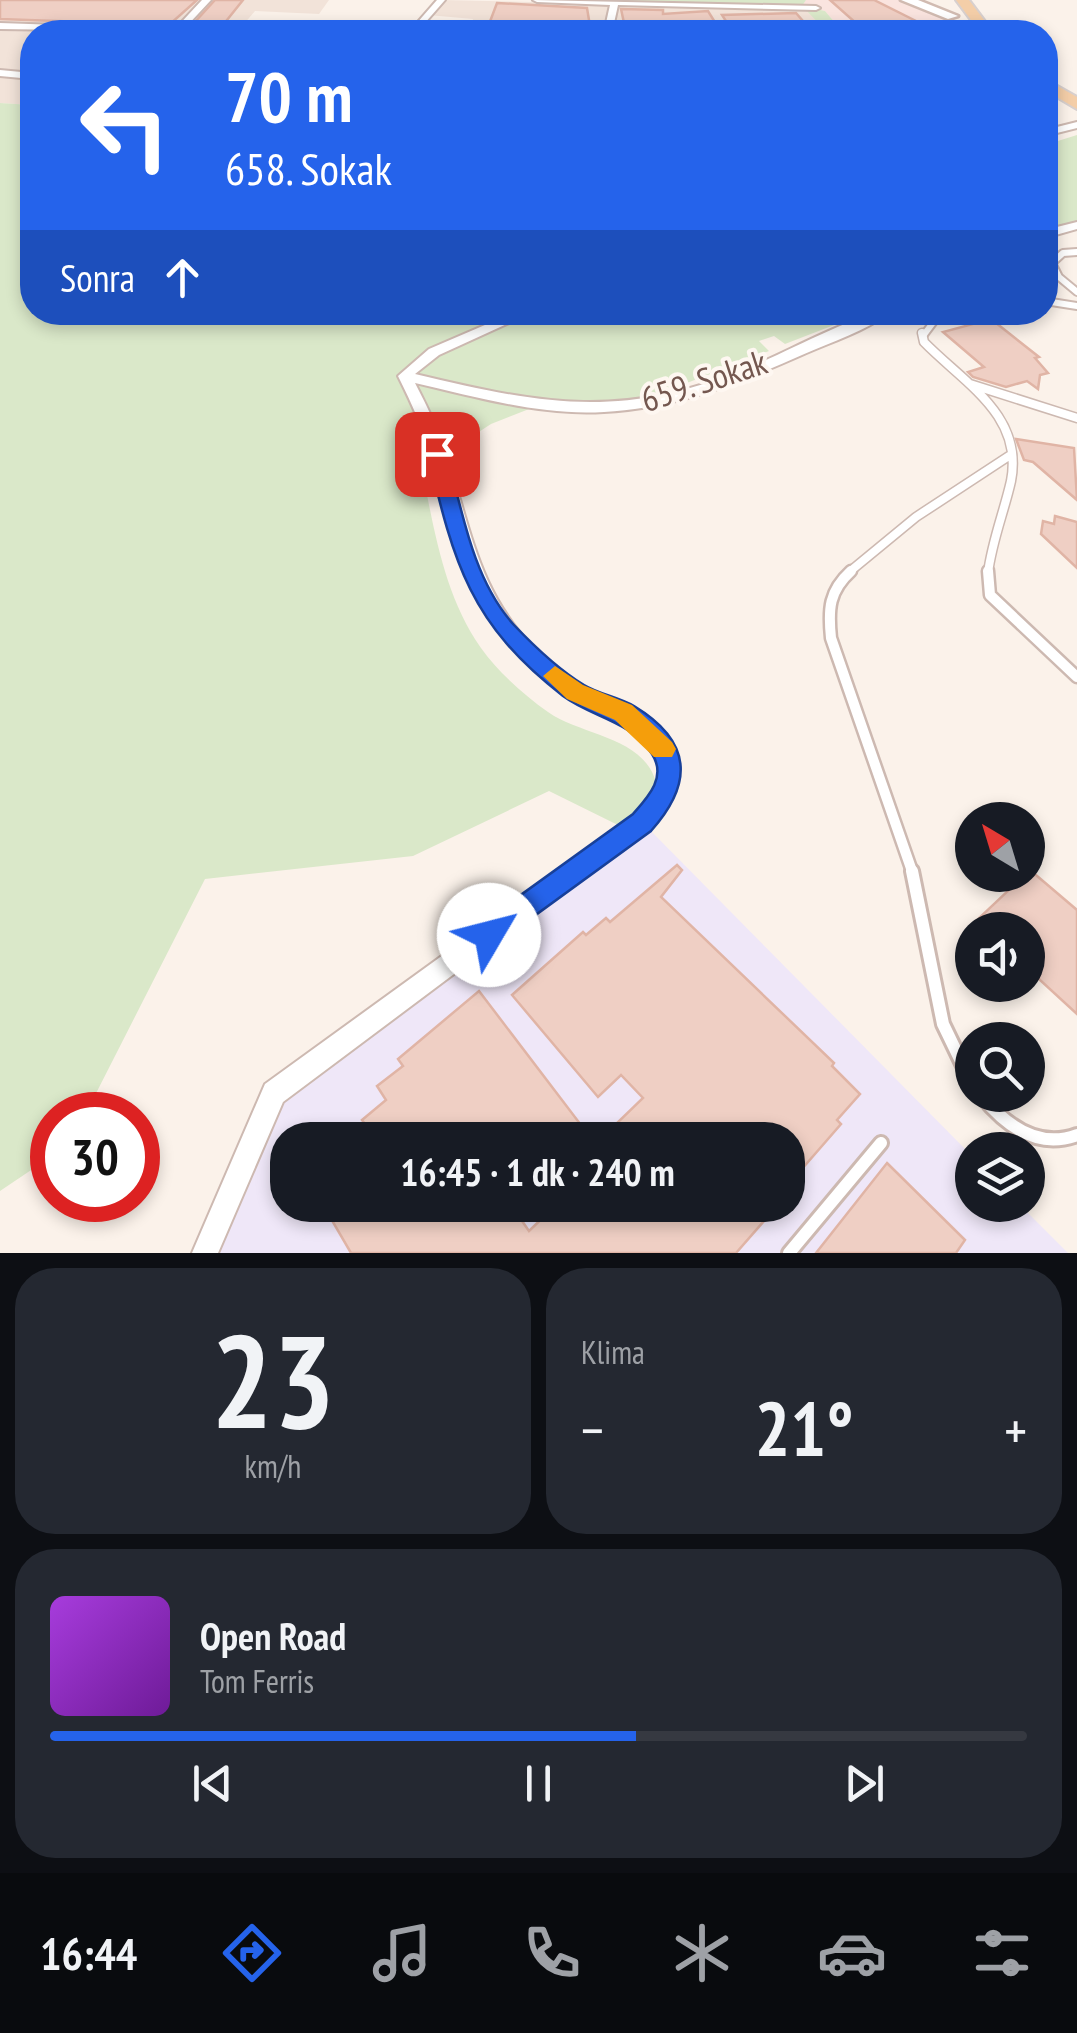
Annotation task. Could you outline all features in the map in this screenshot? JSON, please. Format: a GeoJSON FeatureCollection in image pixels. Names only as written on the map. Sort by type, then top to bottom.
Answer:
{"type":"FeatureCollection","features":[{"type":"Feature","properties":{"kind":"main road"},"geometry":{"type":"LineString","coordinates":[[907,0],[952,16]]}},
{"type":"Feature","properties":{"kind":"main road"},"geometry":{"type":"LineString","coordinates":[[942,0],[955,20]]}},
{"type":"Feature","properties":{"kind":"main road"},"geometry":{"type":"LineString","coordinates":[[962,0],[978,20]]}},
{"type":"Feature","properties":{"kind":"street"},"geometry":{"type":"LineString","coordinates":[[188,20],[207,0]]}},
{"type":"Feature","properties":{"kind":"street"},"geometry":{"type":"LineString","coordinates":[[424,20],[441,0]]}},
{"type":"Feature","properties":{"kind":"street"},"geometry":{"type":"LineString","coordinates":[[537,0],[816,8]]}},
{"type":"Feature","properties":{"kind":"street"},"geometry":{"type":"LineString","coordinates":[[611,20],[614,4]]}},
{"type":"Feature","properties":{"kind":"street"},"geometry":{"type":"LineString","coordinates":[[204,1253],[274,1094],[642,822],[664,798],[670,775],[667,753],[624,712],[575,692],[506,631],[484,599],[459,540],[432,433],[406,376],[434,352],[497,325]]}},
{"type":"Feature","properties":{"kind":"street","name":"659. Sokak"},"geometry":{"type":"LineString","coordinates":[[406,376],[555,407],[646,404],[748,370],[854,325]]}},
{"type":"Feature","properties":{"kind":"lane"},"geometry":{"type":"LineString","coordinates":[[1058,274],[1077,292]]}},
{"type":"Feature","properties":{"kind":"lane"},"geometry":{"type":"LineString","coordinates":[[928,325],[922,332],[924,342],[1000,415],[1012,454],[1012,476],[987,566],[990,595],[1077,677]]}},
{"type":"Feature","properties":{"kind":"lane"},"geometry":{"type":"LineString","coordinates":[[968,383],[1077,418]]}},
{"type":"Feature","properties":{"kind":"lane"},"geometry":{"type":"LineString","coordinates":[[955,1050],[942,1014],[902,832],[840,674],[828,608],[831,593],[859,564],[985,468],[1012,454]]}},
{"type":"Feature","properties":{"kind":"lane"},"geometry":{"type":"LineString","coordinates":[[995,1112],[1028,1136],[1064,1142],[1077,1135]]}},
{"type":"Feature","properties":{"kind":"lane"},"geometry":{"type":"LineString","coordinates":[[789,1253],[881,1143]]}},
{"type":"Feature","properties":{"kind":"shaded area"},"geometry":{"type":"Polygon","coordinates":[[[0,0],[329,0],[319,14],[255,11],[247,20],[20,20],[20,104],[0,103],[0,0]]]}},
{"type":"Feature","properties":{"kind":"shaded area"},"geometry":{"type":"Polygon","coordinates":[[[441,0],[805,8],[816,20],[473,20],[428,15],[441,0]]]}},
{"type":"Feature","properties":{"kind":"shaded area"},"geometry":{"type":"Polygon","coordinates":[[[806,0],[907,0],[955,20],[833,20],[825,11],[801,7],[806,0]]]}},
{"type":"Feature","properties":{"kind":"shaded area"},"geometry":{"type":"Polygon","coordinates":[[[642,822],[955,1139],[955,1222],[1037,1222],[1068,1253],[205,1253],[274,1093],[642,822]]]}},
{"type":"Feature","properties":{"kind":"green space"},"geometry":{"type":"Polygon","coordinates":[[[537,0],[806,0],[802,6],[825,11],[833,20],[816,20],[804,8],[537,0]]]}},
{"type":"Feature","properties":{"kind":"green space"},"geometry":{"type":"Polygon","coordinates":[[[0,103],[20,104],[20,325],[834,325],[785,344],[774,336],[759,341],[769,351],[638,402],[547,402],[491,424],[465,441],[426,490],[445,572],[460,611],[495,666],[548,712],[631,749],[653,775],[658,794],[628,830],[549,791],[413,856],[205,879],[97,1092],[30,1092],[30,1171],[0,1191],[0,103]]]}},
{"type":"Feature","properties":{"kind":"green space"},"geometry":{"type":"Polygon","coordinates":[[[1077,135],[1077,222],[1058,227],[1058,141],[1077,135]]]}},
{"type":"Feature","properties":{"kind":"building"},"geometry":{"type":"Polygon","coordinates":[[[0,0],[197,0],[175,20],[0,19],[0,0]]]}},
{"type":"Feature","properties":{"kind":"building"},"geometry":{"type":"Polygon","coordinates":[[[215,0],[243,0],[227,20],[197,20],[215,0]]]}},
{"type":"Feature","properties":{"kind":"building"},"geometry":{"type":"Polygon","coordinates":[[[830,0],[874,0],[914,20],[852,20],[830,0]]]}},
{"type":"Feature","properties":{"kind":"building"},"geometry":{"type":"Polygon","coordinates":[[[497,3],[587,8],[589,20],[491,20],[497,3]]]}},
{"type":"Feature","properties":{"kind":"building"},"geometry":{"type":"Polygon","coordinates":[[[621,9],[663,10],[663,14],[708,11],[714,20],[623,20],[621,9]]]}},
{"type":"Feature","properties":{"kind":"building"},"geometry":{"type":"Polygon","coordinates":[[[796,13],[802,20],[725,20],[722,15],[796,13]]]}},
{"type":"Feature","properties":{"kind":"building"},"geometry":{"type":"Polygon","coordinates":[[[969,325],[999,325],[1039,357],[1035,358],[1048,373],[1040,375],[1038,389],[1027,381],[1006,387],[973,377],[968,372],[984,367],[943,332],[969,325]]]}},
{"type":"Feature","properties":{"kind":"building"},"geometry":{"type":"Polygon","coordinates":[[[1016,439],[1074,448],[1077,500],[1033,462],[1024,460],[1016,439]]]}},
{"type":"Feature","properties":{"kind":"building"},"geometry":{"type":"Polygon","coordinates":[[[1055,516],[1077,522],[1077,568],[1041,534],[1043,521],[1054,524],[1055,516]]]}},
{"type":"Feature","properties":{"kind":"building"},"geometry":{"type":"Polygon","coordinates":[[[677,865],[682,870],[661,897],[834,1063],[832,1066],[860,1094],[837,1120],[841,1124],[805,1165],[805,1122],[618,1122],[643,1098],[621,1075],[598,1097],[512,995],[583,932],[586,935],[606,918],[610,922],[677,865]]]}},
{"type":"Feature","properties":{"kind":"building"},"geometry":{"type":"Polygon","coordinates":[[[1045,883],[1077,910],[1077,1014],[1045,985],[1045,912],[986,912],[1007,892],[1045,892],[1045,883]]]}},
{"type":"Feature","properties":{"kind":"building"},"geometry":{"type":"Polygon","coordinates":[[[479,991],[579,1122],[364,1122],[386,1100],[377,1086],[403,1066],[398,1059],[479,991]]]}},
{"type":"Feature","properties":{"kind":"building"},"geometry":{"type":"Polygon","coordinates":[[[887,1163],[965,1240],[956,1253],[816,1253],[887,1163]]]}},
{"type":"Feature","properties":{"kind":"building"},"geometry":{"type":"Polygon","coordinates":[[[333,1222],[523,1222],[529,1231],[538,1222],[763,1222],[736,1253],[351,1253],[333,1222]]]}},
{"type":"Feature","properties":{"kind":"slow traffic"},"geometry":{"type":"LineString","coordinates":[[555,676],[575,692],[624,712],[663,749]]}},
{"type":"Feature","properties":{"kind":"route"},"geometry":{"type":"LineString","coordinates":[[437,454],[459,540],[484,599],[506,631],[575,692],[624,712],[646,729],[667,753],[670,775],[664,798],[642,822],[489,935]]}}]}
